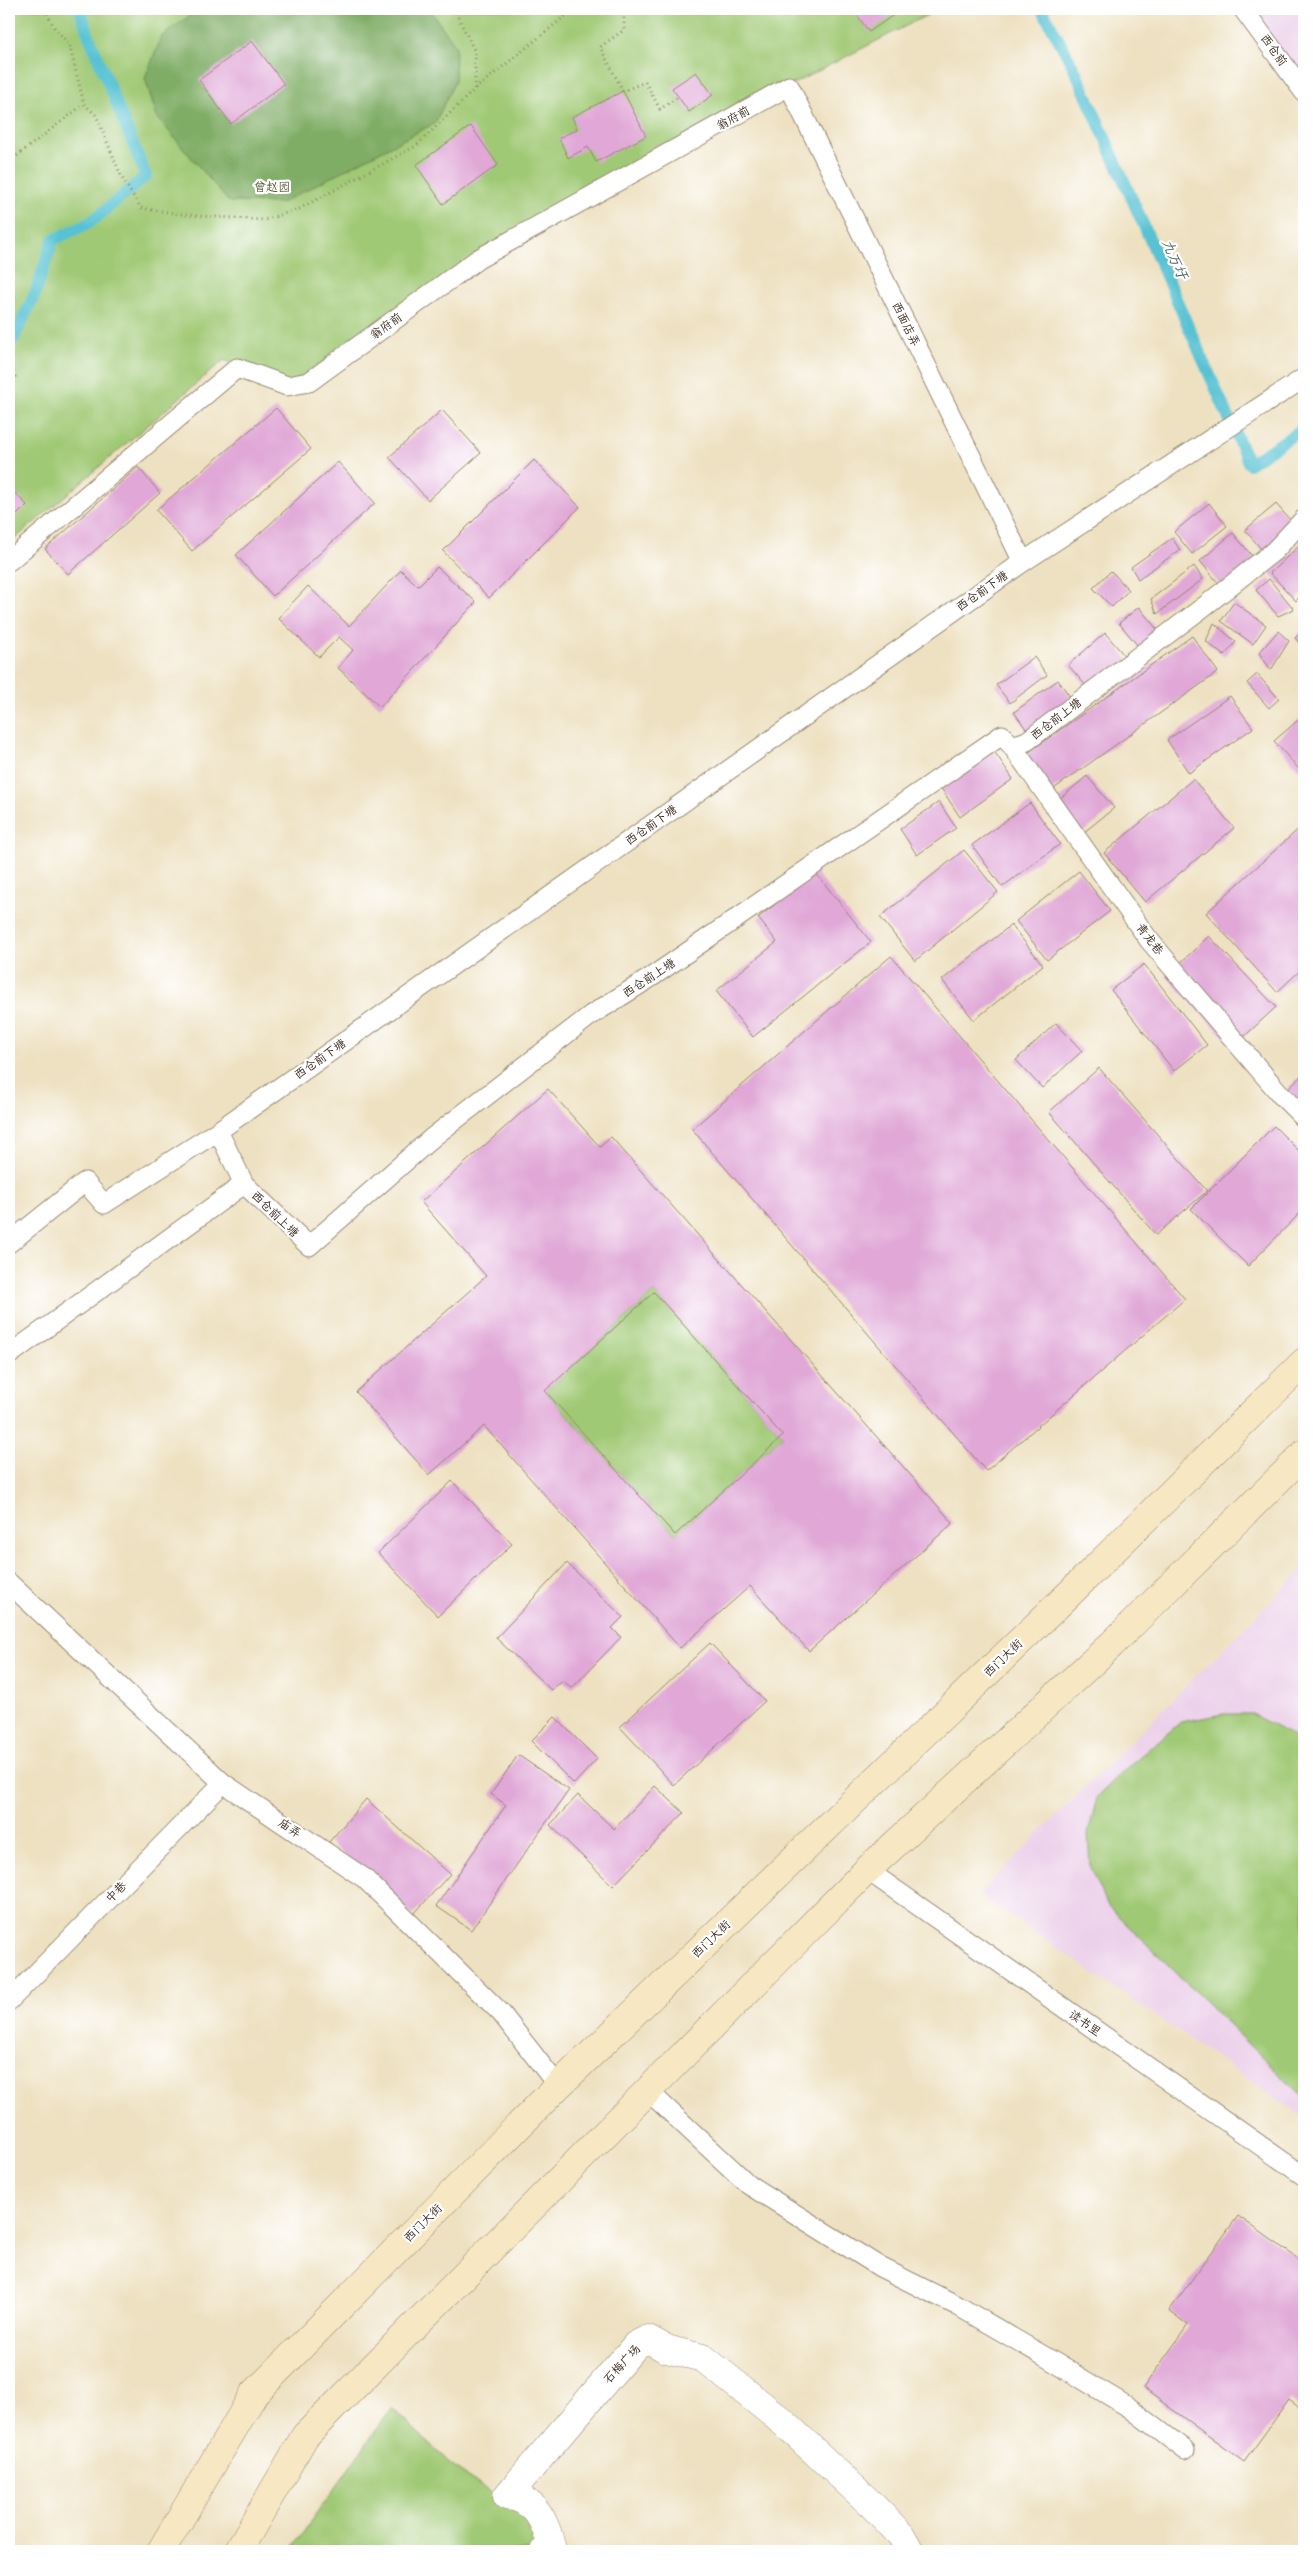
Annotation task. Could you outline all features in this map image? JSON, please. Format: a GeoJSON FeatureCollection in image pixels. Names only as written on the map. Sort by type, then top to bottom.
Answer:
{"type":"FeatureCollection","features":[{"type":"Feature","properties":{"kind":"main road","name":"西门大街"},"geometry":{"type":"LineString","coordinates":[[161,2551],[254,2394],[558,2086],[1066,1597],[1304,1362]]}},
{"type":"Feature","properties":{"kind":"main road"},"geometry":{"type":"LineString","coordinates":[[238,2551],[305,2436],[866,1870],[1112,1644],[1304,1454]]}},
{"type":"Feature","properties":{"kind":"street","name":"石梅广场"},"geometry":{"type":"LineString","coordinates":[[545,2551],[552,2549],[548,2532],[536,2509],[519,2497],[507,2496],[636,2345],[648,2339],[666,2349],[703,2358],[742,2389],[784,2423],[874,2506],[901,2535],[910,2551]]}},
{"type":"Feature","properties":{"kind":"lane","name":"西仓前"},"geometry":{"type":"LineString","coordinates":[[1243,9],[1304,92]]}},
{"type":"Feature","properties":{"kind":"lane","name":"翁府前"},"geometry":{"type":"LineString","coordinates":[[9,561],[237,368],[287,386],[309,382],[478,259],[789,86]]}},
{"type":"Feature","properties":{"kind":"lane","name":"西面店弄"},"geometry":{"type":"LineString","coordinates":[[789,86],[1023,562]]}},
{"type":"Feature","properties":{"kind":"lane","name":"西仓前下塘"},"geometry":{"type":"LineString","coordinates":[[9,1243],[85,1182],[104,1204],[218,1132],[1023,562],[1304,378]]}},
{"type":"Feature","properties":{"kind":"lane","name":"西仓前上塘"},"geometry":{"type":"LineString","coordinates":[[9,1355],[244,1184],[309,1246],[433,1137],[591,1015],[653,976],[1002,736],[1012,746],[1027,741],[1274,551],[1304,519]]}},
{"type":"Feature","properties":{"kind":"lane","name":"青龙巷"},"geometry":{"type":"LineString","coordinates":[[1012,746],[1149,940],[1304,1118]]}},
{"type":"Feature","properties":{"kind":"lane"},"geometry":{"type":"LineString","coordinates":[[218,1132],[244,1184]]}},
{"type":"Feature","properties":{"kind":"lane","name":"庙弄"},"geometry":{"type":"LineString","coordinates":[[9,1584],[223,1783],[364,1878],[501,2013],[558,2086]]}},
{"type":"Feature","properties":{"kind":"lane","name":"中巷"},"geometry":{"type":"LineString","coordinates":[[9,2001],[223,1783]]}},
{"type":"Feature","properties":{"kind":"lane","name":"读书里"},"geometry":{"type":"LineString","coordinates":[[866,1870],[1304,2176]]}},
{"type":"Feature","properties":{"kind":"lane"},"geometry":{"type":"LineString","coordinates":[[648,2091],[749,2185],[880,2267],[958,2306],[1130,2408],[1185,2450]]}},
{"type":"Feature","properties":{"kind":"path"},"geometry":{"type":"LineString","coordinates":[[46,9],[54,26],[69,44],[84,104],[96,115],[122,178],[141,208],[186,215],[264,220],[299,209],[416,146],[475,89],[574,9]]}},
{"type":"Feature","properties":{"kind":"path"},"geometry":{"type":"LineString","coordinates":[[454,9],[475,52],[475,89]]}},
{"type":"Feature","properties":{"kind":"path"},"geometry":{"type":"LineString","coordinates":[[626,9],[624,10],[624,30],[600,47],[623,91],[645,82],[660,109],[678,97]]}},
{"type":"Feature","properties":{"kind":"path"},"geometry":{"type":"LineString","coordinates":[[9,162],[84,104]]}},
{"type":"Feature","properties":{"kind":"path"},"geometry":{"type":"LineString","coordinates":[[9,356],[15,377],[9,402]]}},
{"type":"Feature","properties":{"kind":"shaded area"},"geometry":{"type":"Polygon","coordinates":[[[1251,9],[1304,9],[1304,85],[1251,9]]]}},
{"type":"Feature","properties":{"kind":"shaded area"},"geometry":{"type":"Polygon","coordinates":[[[1304,1568],[1304,2118],[979,1894],[1304,1568]]]}},
{"type":"Feature","properties":{"kind":"green space","name":"曾赵园"},"geometry":{"type":"Polygon","coordinates":[[[9,9],[939,9],[789,86],[478,259],[287,386],[224,360],[9,544],[9,9]]]}},
{"type":"Feature","properties":{"kind":"green space"},"geometry":{"type":"Polygon","coordinates":[[[199,9],[429,9],[456,46],[455,81],[435,123],[281,203],[229,202],[157,117],[145,78],[162,36],[199,9]]]}},
{"type":"Feature","properties":{"kind":"green space"},"geometry":{"type":"Polygon","coordinates":[[[654,1292],[783,1436],[675,1535],[545,1391],[654,1292]]]}},
{"type":"Feature","properties":{"kind":"green space"},"geometry":{"type":"Polygon","coordinates":[[[1224,1714],[1252,1714],[1291,1735],[1304,1749],[1304,2098],[1108,1906],[1090,1865],[1088,1835],[1097,1797],[1132,1763],[1181,1722],[1224,1714]]]}},
{"type":"Feature","properties":{"kind":"green space"},"geometry":{"type":"Polygon","coordinates":[[[392,2408],[456,2469],[494,2495],[519,2497],[545,2551],[290,2551],[392,2408]]]}},
{"type":"Feature","properties":{"kind":"building"},"geometry":{"type":"Polygon","coordinates":[[[853,9],[902,9],[869,32],[853,9]]]}},
{"type":"Feature","properties":{"kind":"building"},"geometry":{"type":"Polygon","coordinates":[[[252,41],[284,84],[231,124],[199,80],[252,41]]]}},
{"type":"Feature","properties":{"kind":"building"},"geometry":{"type":"Polygon","coordinates":[[[696,72],[713,95],[689,112],[672,88],[696,72]]]}},
{"type":"Feature","properties":{"kind":"building"},"geometry":{"type":"Polygon","coordinates":[[[623,91],[646,136],[596,162],[588,147],[568,158],[559,138],[577,129],[572,117],[623,91]]]}},
{"type":"Feature","properties":{"kind":"building"},"geometry":{"type":"Polygon","coordinates":[[[471,126],[498,165],[443,204],[416,165],[471,126]]]}},
{"type":"Feature","properties":{"kind":"building"},"geometry":{"type":"Polygon","coordinates":[[[276,408],[311,449],[192,551],[156,510],[276,408]]]}},
{"type":"Feature","properties":{"kind":"building"},"geometry":{"type":"Polygon","coordinates":[[[442,410],[481,453],[428,500],[389,457],[442,410]]]}},
{"type":"Feature","properties":{"kind":"building"},"geometry":{"type":"Polygon","coordinates":[[[534,460],[580,507],[489,598],[443,551],[534,460]]]}},
{"type":"Feature","properties":{"kind":"building"},"geometry":{"type":"Polygon","coordinates":[[[338,462],[375,503],[273,596],[236,555],[338,462]]]}},
{"type":"Feature","properties":{"kind":"building"},"geometry":{"type":"Polygon","coordinates":[[[138,467],[160,493],[68,574],[45,549],[138,467]]]}},
{"type":"Feature","properties":{"kind":"building"},"geometry":{"type":"Polygon","coordinates":[[[9,487],[27,505],[9,523],[9,487]]]}},
{"type":"Feature","properties":{"kind":"building"},"geometry":{"type":"Polygon","coordinates":[[[1209,503],[1227,526],[1192,554],[1174,532],[1209,503]]]}},
{"type":"Feature","properties":{"kind":"building"},"geometry":{"type":"Polygon","coordinates":[[[1276,504],[1298,529],[1267,556],[1245,530],[1276,504]]]}},
{"type":"Feature","properties":{"kind":"building"},"geometry":{"type":"Polygon","coordinates":[[[1233,533],[1258,563],[1225,591],[1200,561],[1233,533]]]}},
{"type":"Feature","properties":{"kind":"building"},"geometry":{"type":"Polygon","coordinates":[[[1172,538],[1180,550],[1138,579],[1131,567],[1172,538]]]}},
{"type":"Feature","properties":{"kind":"building"},"geometry":{"type":"Polygon","coordinates":[[[1304,541],[1304,592],[1296,601],[1270,573],[1304,541]]]}},
{"type":"Feature","properties":{"kind":"building"},"geometry":{"type":"Polygon","coordinates":[[[1194,566],[1203,579],[1157,614],[1151,599],[1194,566]]]}},
{"type":"Feature","properties":{"kind":"building"},"geometry":{"type":"Polygon","coordinates":[[[437,567],[476,602],[380,707],[338,668],[353,650],[339,637],[319,657],[278,618],[308,586],[349,626],[401,570],[418,586],[437,567]]]}},
{"type":"Feature","properties":{"kind":"building"},"geometry":{"type":"Polygon","coordinates":[[[1111,571],[1129,590],[1112,607],[1093,588],[1111,571]]]}},
{"type":"Feature","properties":{"kind":"building"},"geometry":{"type":"Polygon","coordinates":[[[1269,579],[1294,609],[1278,616],[1256,590],[1269,579]]]}},
{"type":"Feature","properties":{"kind":"building"},"geometry":{"type":"Polygon","coordinates":[[[1234,602],[1266,625],[1253,644],[1221,621],[1234,602]]]}},
{"type":"Feature","properties":{"kind":"building"},"geometry":{"type":"Polygon","coordinates":[[[1139,607],[1163,637],[1143,652],[1119,623],[1139,607]]]}},
{"type":"Feature","properties":{"kind":"building"},"geometry":{"type":"Polygon","coordinates":[[[1214,623],[1236,642],[1224,656],[1206,641],[1214,623]]]}},
{"type":"Feature","properties":{"kind":"building"},"geometry":{"type":"Polygon","coordinates":[[[1304,629],[1304,648],[1295,638],[1304,629]]]}},
{"type":"Feature","properties":{"kind":"building"},"geometry":{"type":"Polygon","coordinates":[[[1278,631],[1289,641],[1271,670],[1259,653],[1278,631]]]}},
{"type":"Feature","properties":{"kind":"building"},"geometry":{"type":"Polygon","coordinates":[[[1105,633],[1130,662],[1093,694],[1068,665],[1105,633]]]}},
{"type":"Feature","properties":{"kind":"building"},"geometry":{"type":"Polygon","coordinates":[[[1192,636],[1218,672],[1048,793],[1022,757],[1192,636]]]}},
{"type":"Feature","properties":{"kind":"building"},"geometry":{"type":"Polygon","coordinates":[[[1034,657],[1047,675],[1010,703],[996,685],[1034,657]]]}},
{"type":"Feature","properties":{"kind":"building"},"geometry":{"type":"Polygon","coordinates":[[[1257,674],[1279,699],[1269,708],[1247,683],[1257,674]]]}},
{"type":"Feature","properties":{"kind":"building"},"geometry":{"type":"Polygon","coordinates":[[[1058,680],[1073,701],[1029,733],[1014,712],[1058,680]]]}},
{"type":"Feature","properties":{"kind":"building"},"geometry":{"type":"Polygon","coordinates":[[[1230,696],[1253,728],[1189,773],[1167,740],[1230,696]]]}},
{"type":"Feature","properties":{"kind":"building"},"geometry":{"type":"Polygon","coordinates":[[[1304,715],[1304,775],[1274,741],[1304,715]]]}},
{"type":"Feature","properties":{"kind":"building"},"geometry":{"type":"Polygon","coordinates":[[[994,751],[1013,779],[960,817],[941,788],[994,751]]]}},
{"type":"Feature","properties":{"kind":"building"},"geometry":{"type":"Polygon","coordinates":[[[1087,776],[1114,808],[1083,833],[1057,801],[1087,776]]]}},
{"type":"Feature","properties":{"kind":"building"},"geometry":{"type":"Polygon","coordinates":[[[1193,779],[1234,828],[1145,902],[1104,853],[1193,779]]]}},
{"type":"Feature","properties":{"kind":"building"},"geometry":{"type":"Polygon","coordinates":[[[939,802],[956,828],[917,855],[900,829],[939,802]]]}},
{"type":"Feature","properties":{"kind":"building"},"geometry":{"type":"Polygon","coordinates":[[[1030,803],[1060,844],[1002,887],[972,845],[1030,803]]]}},
{"type":"Feature","properties":{"kind":"building"},"geometry":{"type":"Polygon","coordinates":[[[1304,824],[1304,967],[1277,992],[1206,913],[1304,824]]]}},
{"type":"Feature","properties":{"kind":"building"},"geometry":{"type":"Polygon","coordinates":[[[964,850],[998,892],[915,961],[880,917],[964,850]]]}},
{"type":"Feature","properties":{"kind":"building"},"geometry":{"type":"Polygon","coordinates":[[[1079,871],[1110,911],[1047,960],[1016,921],[1079,871]]]}},
{"type":"Feature","properties":{"kind":"building"},"geometry":{"type":"Polygon","coordinates":[[[815,872],[871,942],[753,1037],[716,991],[777,942],[758,918],[815,872]]]}},
{"type":"Feature","properties":{"kind":"building"},"geometry":{"type":"Polygon","coordinates":[[[1011,925],[1043,965],[974,1020],[942,980],[1011,925]]]}},
{"type":"Feature","properties":{"kind":"building"},"geometry":{"type":"Polygon","coordinates":[[[1209,936],[1276,1007],[1233,1047],[1166,976],[1209,936]]]}},
{"type":"Feature","properties":{"kind":"building"},"geometry":{"type":"Polygon","coordinates":[[[891,956],[1185,1299],[986,1471],[692,1129],[891,956]]]}},
{"type":"Feature","properties":{"kind":"building"},"geometry":{"type":"Polygon","coordinates":[[[1144,964],[1207,1045],[1174,1071],[1111,990],[1144,964]]]}},
{"type":"Feature","properties":{"kind":"building"},"geometry":{"type":"Polygon","coordinates":[[[1056,1023],[1082,1051],[1042,1088],[1016,1060],[1056,1023]]]}},
{"type":"Feature","properties":{"kind":"building"},"geometry":{"type":"Polygon","coordinates":[[[1099,1068],[1207,1191],[1156,1235],[1049,1112],[1099,1068]]]}},
{"type":"Feature","properties":{"kind":"building"},"geometry":{"type":"Polygon","coordinates":[[[1304,1073],[1304,1119],[1281,1095],[1304,1073]]]}},
{"type":"Feature","properties":{"kind":"building"},"geometry":{"type":"Polygon","coordinates":[[[548,1089],[600,1147],[611,1137],[953,1523],[809,1651],[750,1586],[680,1648],[484,1426],[429,1475],[356,1392],[486,1276],[421,1202],[548,1089]],[[654,1292],[545,1391],[675,1535],[783,1436],[654,1292]]]}},
{"type":"Feature","properties":{"kind":"building"},"geometry":{"type":"Polygon","coordinates":[[[1274,1126],[1304,1156],[1304,1209],[1248,1266],[1191,1209],[1274,1126]]]}},
{"type":"Feature","properties":{"kind":"building"},"geometry":{"type":"Polygon","coordinates":[[[452,1481],[512,1544],[438,1616],[378,1553],[452,1481]]]}},
{"type":"Feature","properties":{"kind":"building"},"geometry":{"type":"Polygon","coordinates":[[[567,1563],[623,1617],[612,1628],[621,1637],[572,1688],[563,1681],[551,1690],[496,1638],[567,1563]]]}},
{"type":"Feature","properties":{"kind":"building"},"geometry":{"type":"Polygon","coordinates":[[[710,1643],[765,1701],[674,1785],[620,1727],[710,1643]]]}},
{"type":"Feature","properties":{"kind":"building"},"geometry":{"type":"Polygon","coordinates":[[[555,1717],[597,1759],[574,1784],[531,1741],[555,1717]]]}},
{"type":"Feature","properties":{"kind":"building"},"geometry":{"type":"Polygon","coordinates":[[[518,1755],[569,1790],[471,1930],[436,1906],[506,1805],[491,1794],[518,1755]]]}},
{"type":"Feature","properties":{"kind":"building"},"geometry":{"type":"Polygon","coordinates":[[[655,1786],[684,1813],[613,1886],[550,1825],[578,1795],[614,1829],[655,1786]]]}},
{"type":"Feature","properties":{"kind":"building"},"geometry":{"type":"Polygon","coordinates":[[[366,1799],[450,1874],[413,1915],[329,1842],[366,1799]]]}},
{"type":"Feature","properties":{"kind":"building"},"geometry":{"type":"Polygon","coordinates":[[[1238,2216],[1304,2263],[1304,2411],[1289,2400],[1244,2462],[1143,2388],[1188,2325],[1169,2311],[1238,2216]]]}},
{"type":"Feature","properties":{"kind":"waterway"},"geometry":{"type":"LineString","coordinates":[[9,343],[14,338],[35,294],[53,240],[91,222],[146,176],[89,36],[80,9]]}},
{"type":"Feature","properties":{"kind":"waterway","name":"九万圩"},"geometry":{"type":"LineString","coordinates":[[1042,9],[1076,72],[1249,464],[1304,428]]}}]}
